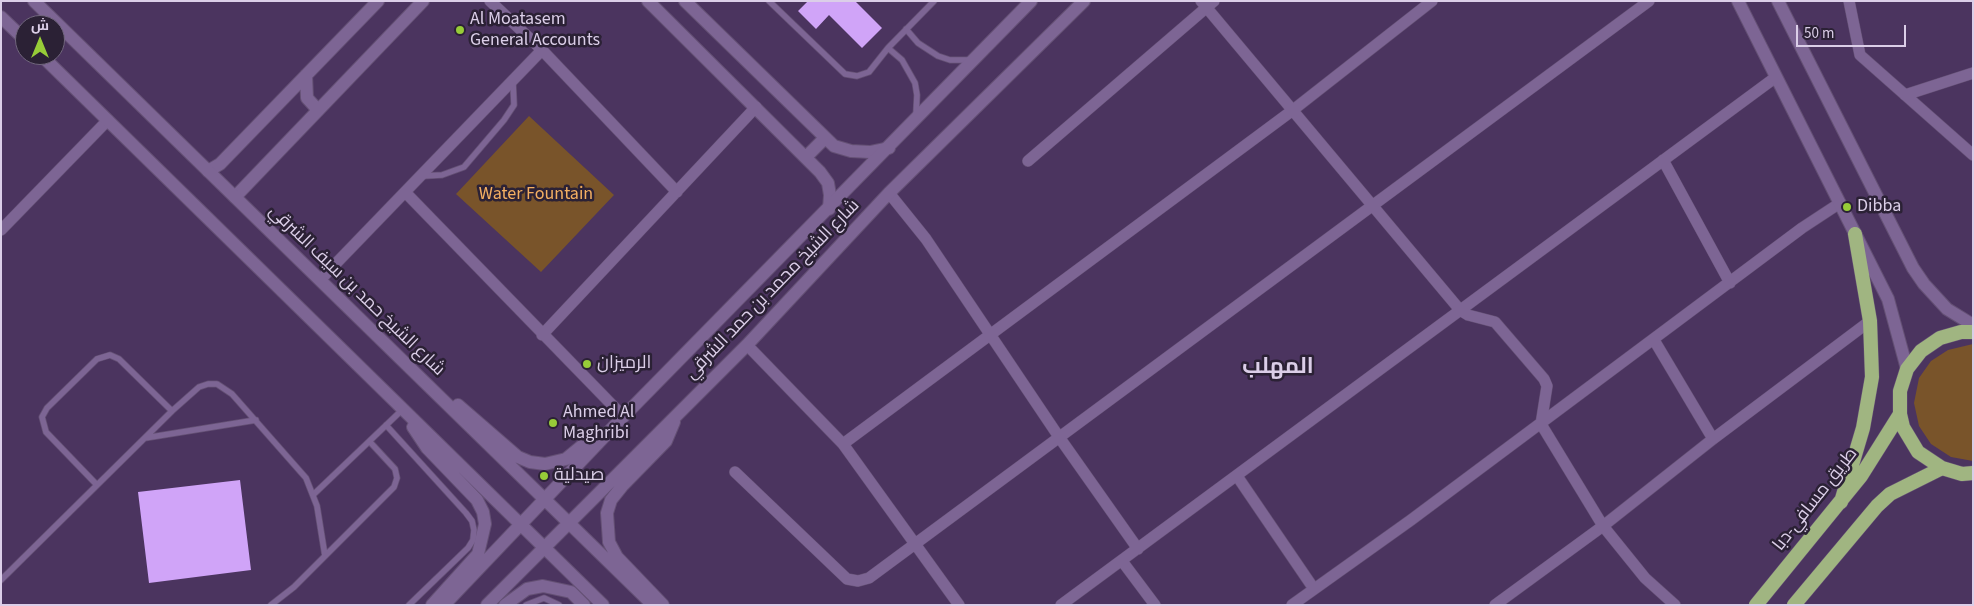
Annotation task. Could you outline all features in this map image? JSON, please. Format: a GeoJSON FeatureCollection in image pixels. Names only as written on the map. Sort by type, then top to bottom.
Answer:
{"type":"FeatureCollection","features":[{"type":"Feature","properties":{"kind":"highway"},"geometry":{"type":"LineString","coordinates":[[1840,502],[1863,428],[1872,377],[1870,321],[1855,234]]}},
{"type":"Feature","properties":{"kind":"highway"},"geometry":{"type":"LineString","coordinates":[[1973,332],[1961,332],[1940,338],[1921,351],[1907,369],[1900,391],[1900,414],[1903,427],[1914,446],[1929,461],[1942,468],[1962,474],[1973,473]]}},
{"type":"Feature","properties":{"kind":"highway","name":"طريق مسافي-دبا"},"geometry":{"type":"LineString","coordinates":[[1756,605],[1861,476],[1900,414]]}},
{"type":"Feature","properties":{"kind":"highway"},"geometry":{"type":"LineString","coordinates":[[1794,605],[1877,506],[1890,494],[1942,468]]}},
{"type":"Feature","properties":{"kind":"main road","name":"شارع الشيخ حمد بن سيف الشرقي"},"geometry":{"type":"LineString","coordinates":[[34,1],[45,7],[208,171],[653,605]]}},
{"type":"Feature","properties":{"kind":"main road"},"geometry":{"type":"LineString","coordinates":[[208,171],[220,164],[378,1]]}},
{"type":"Feature","properties":{"kind":"main road"},"geometry":{"type":"LineString","coordinates":[[235,197],[423,1]]}},
{"type":"Feature","properties":{"kind":"main road"},"geometry":{"type":"LineString","coordinates":[[648,1],[806,157],[828,183],[829,209]]}},
{"type":"Feature","properties":{"kind":"main road"},"geometry":{"type":"LineString","coordinates":[[685,1],[834,146],[852,151],[870,152],[888,148]]}},
{"type":"Feature","properties":{"kind":"main road","name":"شارع الشيخ محمد بن حمد الشرقي"},"geometry":{"type":"LineString","coordinates":[[444,605],[654,386],[1031,1]]}},
{"type":"Feature","properties":{"kind":"main road","name":"شارع الشيخ محمد بن حمد الشرقي"},"geometry":{"type":"LineString","coordinates":[[487,605],[747,345],[889,193],[1084,1]]}},
{"type":"Feature","properties":{"kind":"main road"},"geometry":{"type":"LineString","coordinates":[[1738,1],[1888,299],[1907,369]]}},
{"type":"Feature","properties":{"kind":"main road"},"geometry":{"type":"LineString","coordinates":[[1778,1],[1913,268],[1924,284],[1947,309],[1973,325]]}},
{"type":"Feature","properties":{"kind":"main road"},"geometry":{"type":"LineString","coordinates":[[1,17],[15,30]]}},
{"type":"Feature","properties":{"kind":"main road"},"geometry":{"type":"LineString","coordinates":[[51,65],[602,605]]}},
{"type":"Feature","properties":{"kind":"main road"},"geometry":{"type":"LineString","coordinates":[[306,75],[307,98],[318,110]]}},
{"type":"Feature","properties":{"kind":"main road"},"geometry":{"type":"LineString","coordinates":[[806,157],[824,138]]}},
{"type":"Feature","properties":{"kind":"main road"},"geometry":{"type":"LineString","coordinates":[[438,396],[460,406],[518,457],[530,462],[545,464],[566,459],[582,448],[631,400],[654,386]]}},
{"type":"Feature","properties":{"kind":"main road"},"geometry":{"type":"LineString","coordinates":[[406,414],[416,434],[427,448],[477,500],[483,512],[485,524],[478,554],[432,605]]}},
{"type":"Feature","properties":{"kind":"main road"},"geometry":{"type":"LineString","coordinates":[[663,605],[617,557],[609,542],[607,513],[611,500],[623,485],[666,441],[677,415]]}},
{"type":"Feature","properties":{"kind":"main road"},"geometry":{"type":"LineString","coordinates":[[505,605],[528,589],[543,586],[571,592],[584,605]]}},
{"type":"Feature","properties":{"kind":"street"},"geometry":{"type":"LineString","coordinates":[[490,1],[542,50],[677,192]]}},
{"type":"Feature","properties":{"kind":"street"},"geometry":{"type":"LineString","coordinates":[[843,444],[1293,110],[1432,1]]}},
{"type":"Feature","properties":{"kind":"street"},"geometry":{"type":"LineString","coordinates":[[735,472],[847,578],[858,581],[869,578],[1649,1]]}},
{"type":"Feature","properties":{"kind":"street"},"geometry":{"type":"LineString","coordinates":[[1849,1],[1860,55],[1972,153]]}},
{"type":"Feature","properties":{"kind":"street"},"geometry":{"type":"LineString","coordinates":[[1028,161],[1207,3],[1293,110],[1460,310],[1468,315],[1495,322],[1544,379],[1547,386],[1541,424],[1603,526],[1645,578],[1674,605]]}},
{"type":"Feature","properties":{"kind":"street"},"geometry":{"type":"LineString","coordinates":[[320,280],[542,50]]}},
{"type":"Feature","properties":{"kind":"street"},"geometry":{"type":"LineString","coordinates":[[1905,95],[1973,73]]}},
{"type":"Feature","properties":{"kind":"street"},"geometry":{"type":"LineString","coordinates":[[1061,605],[1776,77]]}},
{"type":"Feature","properties":{"kind":"street"},"geometry":{"type":"LineString","coordinates":[[542,335],[756,107]]}},
{"type":"Feature","properties":{"kind":"street"},"geometry":{"type":"LineString","coordinates":[[1,230],[108,120]]}},
{"type":"Feature","properties":{"kind":"street"},"geometry":{"type":"LineString","coordinates":[[1663,160],[1730,283]]}},
{"type":"Feature","properties":{"kind":"street"},"geometry":{"type":"LineString","coordinates":[[405,192],[542,335],[619,412]]}},
{"type":"Feature","properties":{"kind":"street"},"geometry":{"type":"LineString","coordinates":[[889,193],[926,239],[992,334],[1059,437],[1138,549]]}},
{"type":"Feature","properties":{"kind":"street"},"geometry":{"type":"LineString","coordinates":[[1292,605],[1840,203]]}},
{"type":"Feature","properties":{"kind":"street"},"geometry":{"type":"LineString","coordinates":[[1495,605],[1603,526],[1713,439],[1870,321]]}},
{"type":"Feature","properties":{"kind":"street"},"geometry":{"type":"LineString","coordinates":[[1654,340],[1713,439]]}},
{"type":"Feature","properties":{"kind":"street"},"geometry":{"type":"LineString","coordinates":[[747,345],[843,444],[958,605]]}},
{"type":"Feature","properties":{"kind":"street"},"geometry":{"type":"LineString","coordinates":[[1236,476],[1314,590]]}},
{"type":"Feature","properties":{"kind":"street"},"geometry":{"type":"LineString","coordinates":[[1122,560],[1156,605]]}},
{"type":"Feature","properties":{"kind":"lane"},"geometry":{"type":"LineString","coordinates":[[769,1],[845,74],[857,76],[869,72],[888,48],[934,1]]}},
{"type":"Feature","properties":{"kind":"lane"},"geometry":{"type":"LineString","coordinates":[[906,29],[918,43],[938,56],[962,61],[975,60]]}},
{"type":"Feature","properties":{"kind":"lane"},"geometry":{"type":"LineString","coordinates":[[888,48],[902,60],[914,82],[917,102],[915,121]]}},
{"type":"Feature","properties":{"kind":"lane"},"geometry":{"type":"LineString","coordinates":[[420,176],[442,176],[464,167],[504,120],[514,105],[513,80]]}},
{"type":"Feature","properties":{"kind":"lane"},"geometry":{"type":"LineString","coordinates":[[97,485],[43,428],[44,412],[62,394],[97,360],[110,355],[119,359],[172,411]]}},
{"type":"Feature","properties":{"kind":"lane"},"geometry":{"type":"LineString","coordinates":[[1,580],[172,411],[199,387],[217,384],[232,394],[300,470],[314,494],[325,556]]}},
{"type":"Feature","properties":{"kind":"lane"},"geometry":{"type":"LineString","coordinates":[[314,494],[386,425],[406,414]]}},
{"type":"Feature","properties":{"kind":"lane"},"geometry":{"type":"LineString","coordinates":[[145,438],[256,420]]}},
{"type":"Feature","properties":{"kind":"lane"},"geometry":{"type":"LineString","coordinates":[[386,425],[466,513],[472,521],[474,530],[473,540],[468,548],[409,605]]}},
{"type":"Feature","properties":{"kind":"lane"},"geometry":{"type":"LineString","coordinates":[[271,605],[325,556],[391,491],[396,483],[395,469],[370,442]]}},
{"type":"Feature","properties":{"kind":"lane"},"geometry":{"type":"LineString","coordinates":[[526,605],[544,598],[559,605]]}},
{"type":"Feature","properties":{"kind":"green space","name":"Water Fountain"},"geometry":{"type":"Polygon","coordinates":[[[529,116],[614,195],[541,272],[456,194],[529,116]]]}},
{"type":"Feature","properties":{"kind":"green space"},"geometry":{"type":"Polygon","coordinates":[[[1973,344],[1973,461],[1951,457],[1931,444],[1919,426],[1914,403],[1919,378],[1931,361],[1948,350],[1973,344]]]}},
{"type":"Feature","properties":{"kind":"building"},"geometry":{"type":"Polygon","coordinates":[[[808,1],[855,1],[882,28],[862,48],[829,15],[816,29],[798,11],[808,1]]]}},
{"type":"Feature","properties":{"kind":"building"},"geometry":{"type":"Polygon","coordinates":[[[240,480],[251,570],[149,583],[138,492],[240,480]]]}},
{"type":"Feature","properties":{"kind":"place","name":"Al Moatasem General Accounts"},"geometry":{"type":"Point","coordinates":[460,30]}},
{"type":"Feature","properties":{"kind":"place","name":"Dibba"},"geometry":{"type":"Point","coordinates":[1847,207]}},
{"type":"Feature","properties":{"kind":"place","name":"الرميزان"},"geometry":{"type":"Point","coordinates":[587,364]}},
{"type":"Feature","properties":{"kind":"place","name":"Ahmed Al Maghribi"},"geometry":{"type":"Point","coordinates":[553,423]}},
{"type":"Feature","properties":{"kind":"place","name":"صيدلية"},"geometry":{"type":"Point","coordinates":[544,476]}},
{"type":"Feature","properties":{"kind":"district","name":"المهلب"},"geometry":{"type":"Point","coordinates":[1278,368]}}]}
